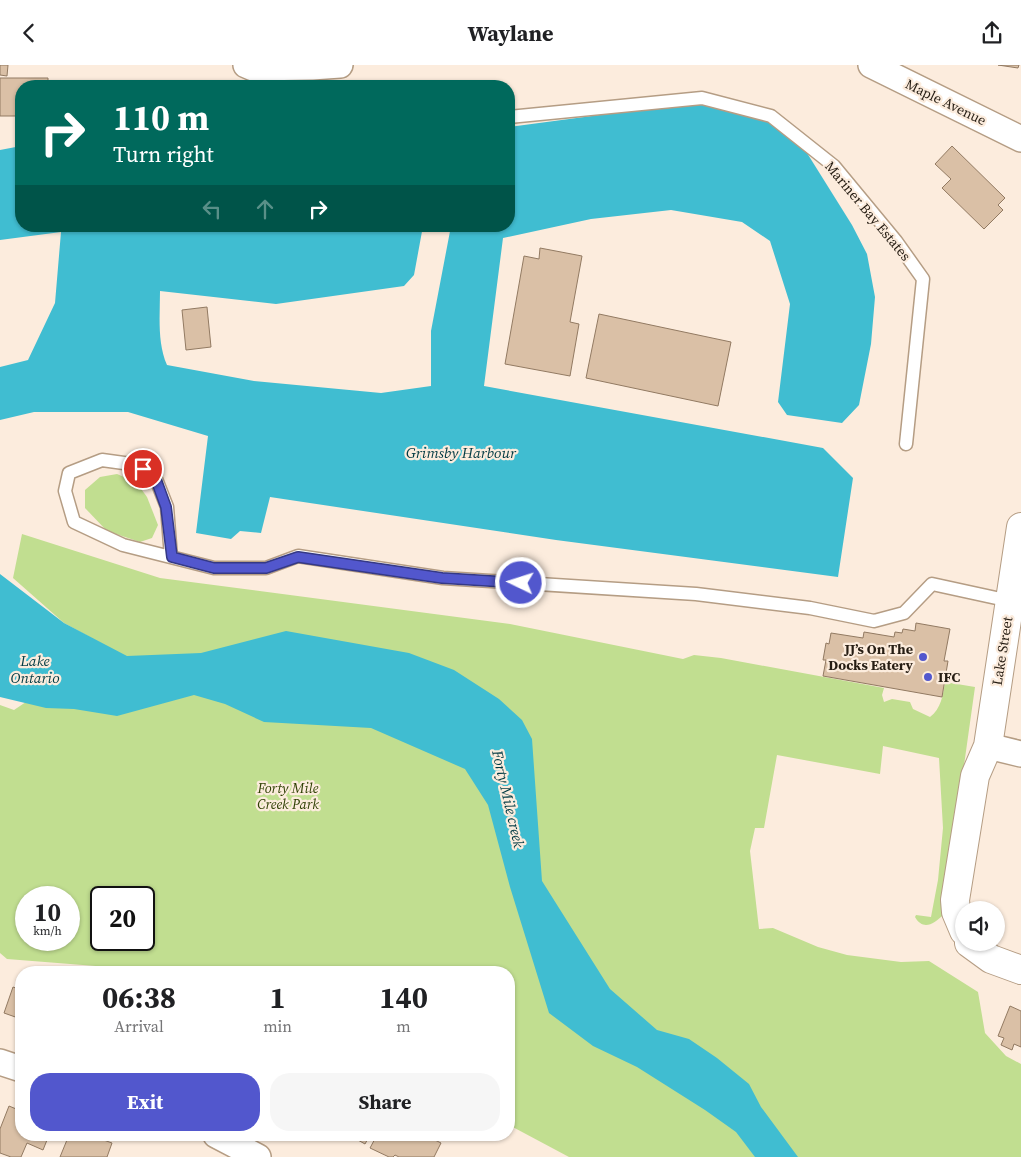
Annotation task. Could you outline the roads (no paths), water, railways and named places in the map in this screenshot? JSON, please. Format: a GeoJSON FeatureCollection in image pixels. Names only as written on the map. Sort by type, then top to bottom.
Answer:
{"type":"FeatureCollection","features":[{"type":"Feature","properties":{"kind":"street"},"geometry":{"type":"LineString","coordinates":[[246,65],[253,68],[340,65]]}},
{"type":"Feature","properties":{"kind":"street","name":"Maple Avenue"},"geometry":{"type":"LineString","coordinates":[[887,69],[1021,139]]}},
{"type":"Feature","properties":{"kind":"street","name":"Lake Street"},"geometry":{"type":"LineString","coordinates":[[972,901],[991,776],[988,746],[1021,527]]}},
{"type":"Feature","properties":{"kind":"street"},"geometry":{"type":"LineString","coordinates":[[988,746],[1021,754]]}},
{"type":"Feature","properties":{"kind":"street","name":"Lake Street"},"geometry":{"type":"LineString","coordinates":[[956,901],[974,776],[988,746]]}},
{"type":"Feature","properties":{"kind":"street"},"geometry":{"type":"LineString","coordinates":[[980,951],[991,959],[1021,970]]}},
{"type":"Feature","properties":{"kind":"street"},"geometry":{"type":"LineString","coordinates":[[0,1062],[15,1067]]}},
{"type":"Feature","properties":{"kind":"street"},"geometry":{"type":"LineString","coordinates":[[227,1141],[258,1157]]}},
{"type":"Feature","properties":{"kind":"lane","name":"Mariner Bay Estates"},"geometry":{"type":"LineString","coordinates":[[515,116],[702,98],[771,116],[834,166],[896,241],[923,279],[906,444]]}},
{"type":"Feature","properties":{"kind":"lane"},"geometry":{"type":"LineString","coordinates":[[172,557],[166,507],[154,474],[132,464],[102,460],[69,473],[66,491],[74,522],[123,545],[214,568],[266,568],[298,557],[442,578],[696,594],[810,608],[874,621],[904,613],[932,584],[1010,601]]}},
{"type":"Feature","properties":{"kind":"water","name":"Grimsby Harbour"},"geometry":{"type":"Polygon","coordinates":[[[697,102],[758,108],[807,153],[852,225],[867,254],[875,297],[871,344],[859,405],[842,423],[787,415],[778,402],[790,304],[770,241],[742,222],[671,210],[591,219],[503,238],[484,386],[823,448],[853,478],[838,577],[556,540],[270,497],[261,533],[240,531],[231,539],[196,533],[208,436],[128,412],[34,412],[0,420],[0,367],[28,360],[55,303],[61,232],[422,232],[414,275],[404,286],[276,304],[160,291],[160,338],[167,365],[254,381],[381,393],[431,386],[431,331],[450,232],[515,232],[515,126],[697,102]]]}},
{"type":"Feature","properties":{"kind":"water","name":"Grimsby Harbour"},"geometry":{"type":"Polygon","coordinates":[[[15,147],[15,232],[61,232],[0,240],[0,150],[15,147]]]}},
{"type":"Feature","properties":{"kind":"water"},"geometry":{"type":"Polygon","coordinates":[[[0,574],[64,623],[127,656],[201,653],[286,631],[409,653],[454,670],[499,699],[522,720],[532,739],[542,881],[610,989],[657,1030],[689,1039],[717,1058],[749,1084],[761,1107],[798,1157],[755,1157],[736,1132],[705,1110],[637,1067],[593,1046],[549,1013],[510,887],[488,805],[465,769],[371,728],[264,722],[225,704],[194,695],[117,716],[74,709],[46,708],[0,697],[0,574]]]}},
{"type":"Feature","properties":{"kind":"place","name":"JJ’s On The Docks Eatery"},"geometry":{"type":"Point","coordinates":[923,657]}},
{"type":"Feature","properties":{"kind":"place","name":"IFC"},"geometry":{"type":"Point","coordinates":[928,677]}},
{"type":"Feature","properties":{"kind":"water label","name":"Lake Ontario"},"geometry":{"type":"Point","coordinates":[35,670]}},
{"type":"Feature","properties":{"kind":"water label","name":"Forty Mile creek"},"geometry":{"type":"Point","coordinates":[508,799]}},
{"type":"Feature","properties":{"kind":"park label","name":"Forty Mile Creek Park"},"geometry":{"type":"Point","coordinates":[288,796]}}]}
